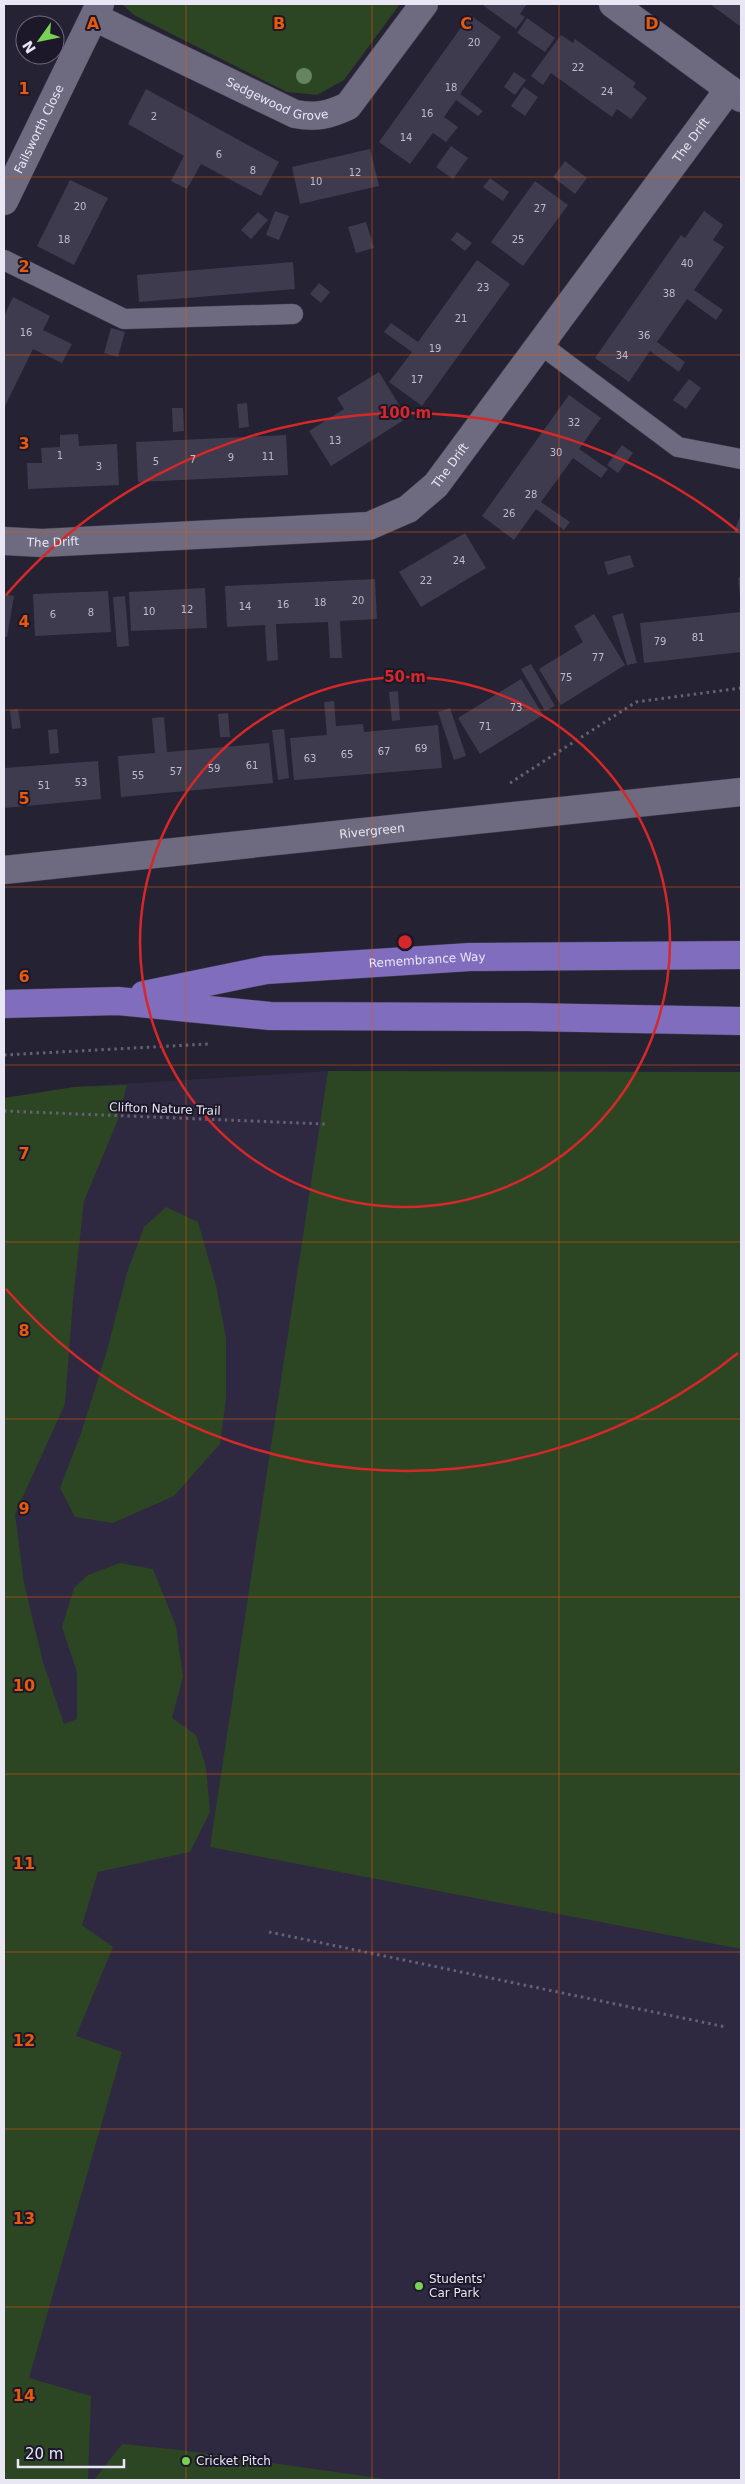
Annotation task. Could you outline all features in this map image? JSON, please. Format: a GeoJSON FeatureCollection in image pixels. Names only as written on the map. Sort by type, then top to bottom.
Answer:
{"type":"FeatureCollection","features":[{"type":"Feature","properties":{"kind":"highway","name":"Remembrance Way"},"geometry":{"type":"LineString","coordinates":[[118,1000],[266,970],[470,957],[741,954]]}},
{"type":"Feature","properties":{"kind":"highway","name":"Remembrance Way"},"geometry":{"type":"LineString","coordinates":[[4,1004],[118,1000],[270,1016],[517,1017],[741,1021]]}},
{"type":"Feature","properties":{"kind":"street","name":"Sedgewood Grove"},"geometry":{"type":"LineString","coordinates":[[97,10],[296,114],[314,118],[331,114],[348,106],[424,4]]}},
{"type":"Feature","properties":{"kind":"street"},"geometry":{"type":"LineString","coordinates":[[612,4],[735,93]]}},
{"type":"Feature","properties":{"kind":"street","name":"Failsworth Close"},"geometry":{"type":"LineString","coordinates":[[4,201],[97,10]]}},
{"type":"Feature","properties":{"kind":"street","name":"The Drift"},"geometry":{"type":"LineString","coordinates":[[4,541],[42,543],[369,526],[408,509],[436,485],[540,344],[735,93]]}},
{"type":"Feature","properties":{"kind":"street","name":"Rivergreen"},"geometry":{"type":"LineString","coordinates":[[4,870],[741,792]]}},
{"type":"Feature","properties":{"kind":"lane"},"geometry":{"type":"LineString","coordinates":[[4,260],[124,319],[293,314]]}},
{"type":"Feature","properties":{"kind":"lane"},"geometry":{"type":"LineString","coordinates":[[540,344],[678,448],[741,459]]}},
{"type":"Feature","properties":{"kind":"path"},"geometry":{"type":"LineString","coordinates":[[486,819],[497,791],[636,702],[741,688]]}},
{"type":"Feature","properties":{"kind":"path","name":"Clifton Nature Trail"},"geometry":{"type":"LineString","coordinates":[[4,1111],[325,1124]]}},
{"type":"Feature","properties":{"kind":"path"},"geometry":{"type":"LineString","coordinates":[[269,1932],[726,2027]]}},
{"type":"Feature","properties":{"kind":"shaded area"},"geometry":{"type":"Polygon","coordinates":[[[328,1071],[741,1072],[741,2480],[4,2480],[4,1098],[74,1087],[328,1071]]]}},
{"type":"Feature","properties":{"kind":"green space"},"geometry":{"type":"Polygon","coordinates":[[[122,4],[400,4],[344,80],[317,95],[287,92],[134,15],[122,4]]]}},
{"type":"Feature","properties":{"kind":"green space"},"geometry":{"type":"Polygon","coordinates":[[[328,1071],[741,1072],[741,1949],[210,1847],[328,1071]]]}},
{"type":"Feature","properties":{"kind":"green space"},"geometry":{"type":"Polygon","coordinates":[[[127,1085],[117,1122],[84,1201],[73,1300],[65,1404],[15,1514],[24,1583],[43,1662],[64,1724],[77,1719],[77,1672],[62,1627],[74,1588],[88,1575],[120,1563],[153,1569],[176,1626],[183,1677],[172,1718],[196,1735],[206,1767],[210,1812],[190,1852],[98,1872],[82,1925],[113,1947],[76,2036],[122,2052],[29,2378],[91,2396],[88,2480],[4,2480],[4,1098],[74,1087],[127,1085]]]}},
{"type":"Feature","properties":{"kind":"green space"},"geometry":{"type":"Polygon","coordinates":[[[166,1207],[198,1222],[216,1285],[226,1338],[226,1398],[220,1444],[174,1496],[113,1523],[75,1517],[60,1488],[80,1436],[106,1354],[127,1273],[144,1227],[166,1207]]]}},
{"type":"Feature","properties":{"kind":"green space","name":"Cricket Pitch"},"geometry":{"type":"Polygon","coordinates":[[[122,2444],[180,2450],[393,2480],[94,2480],[122,2444]]]}},
{"type":"Feature","properties":{"kind":"building"},"geometry":{"type":"Polygon","coordinates":[[[485,4],[527,4],[520,14],[525,17],[516,29],[484,6],[485,4]]]}},
{"type":"Feature","properties":{"kind":"building"},"geometry":{"type":"Polygon","coordinates":[[[710,4],[741,4],[741,27],[729,18],[710,4]]]}},
{"type":"Feature","properties":{"kind":"building"},"geometry":{"type":"Polygon","coordinates":[[[470,15],[501,37],[460,94],[483,111],[478,116],[456,100],[444,117],[458,127],[446,142],[433,133],[410,164],[379,142],[470,15]]]}},
{"type":"Feature","properties":{"kind":"building"},"geometry":{"type":"Polygon","coordinates":[[[527,18],[555,38],[545,52],[517,33],[527,18]]]}},
{"type":"Feature","properties":{"kind":"building"},"geometry":{"type":"Polygon","coordinates":[[[561,35],[573,43],[575,39],[636,83],[633,87],[647,98],[631,119],[617,109],[612,117],[551,73],[543,85],[531,76],[561,35]]]}},
{"type":"Feature","properties":{"kind":"building"},"geometry":{"type":"Polygon","coordinates":[[[514,72],[526,80],[515,95],[504,87],[514,72]]]}},
{"type":"Feature","properties":{"kind":"building"},"geometry":{"type":"Polygon","coordinates":[[[524,87],[538,97],[525,116],[511,106],[524,87]]]}},
{"type":"Feature","properties":{"kind":"building"},"geometry":{"type":"Polygon","coordinates":[[[146,89],[279,162],[261,196],[201,164],[187,189],[171,181],[184,156],[128,124],[146,89]]]}},
{"type":"Feature","properties":{"kind":"building"},"geometry":{"type":"Polygon","coordinates":[[[451,146],[468,158],[453,179],[436,167],[451,146]]]}},
{"type":"Feature","properties":{"kind":"building"},"geometry":{"type":"Polygon","coordinates":[[[370,149],[379,186],[300,204],[292,167],[370,149]]]}},
{"type":"Feature","properties":{"kind":"building"},"geometry":{"type":"Polygon","coordinates":[[[565,161],[587,178],[575,194],[553,177],[565,161]]]}},
{"type":"Feature","properties":{"kind":"building"},"geometry":{"type":"Polygon","coordinates":[[[490,178],[509,192],[503,201],[483,187],[490,178]]]}},
{"type":"Feature","properties":{"kind":"building"},"geometry":{"type":"Polygon","coordinates":[[[70,180],[108,198],[74,265],[37,246],[70,180]]]}},
{"type":"Feature","properties":{"kind":"building"},"geometry":{"type":"Polygon","coordinates":[[[535,181],[568,205],[523,266],[491,242],[535,181]]]}},
{"type":"Feature","properties":{"kind":"building"},"geometry":{"type":"Polygon","coordinates":[[[275,211],[289,216],[279,240],[266,235],[275,211]]]}},
{"type":"Feature","properties":{"kind":"building"},"geometry":{"type":"Polygon","coordinates":[[[704,211],[723,225],[713,240],[724,247],[694,290],[723,310],[716,320],[687,299],[657,342],[685,362],[679,372],[650,351],[629,382],[595,358],[681,235],[685,238],[704,211]]]}},
{"type":"Feature","properties":{"kind":"building"},"geometry":{"type":"Polygon","coordinates":[[[258,212],[268,220],[251,239],[241,230],[258,212]]]}},
{"type":"Feature","properties":{"kind":"building"},"geometry":{"type":"Polygon","coordinates":[[[366,222],[374,248],[356,253],[348,227],[366,222]]]}},
{"type":"Feature","properties":{"kind":"building"},"geometry":{"type":"Polygon","coordinates":[[[457,232],[472,243],[465,251],[451,240],[457,232]]]}},
{"type":"Feature","properties":{"kind":"building"},"geometry":{"type":"Polygon","coordinates":[[[477,260],[510,284],[422,406],[389,382],[412,352],[384,332],[391,323],[418,342],[477,260]]]}},
{"type":"Feature","properties":{"kind":"building"},"geometry":{"type":"Polygon","coordinates":[[[293,262],[295,289],[139,302],[137,275],[293,262]]]}},
{"type":"Feature","properties":{"kind":"building"},"geometry":{"type":"Polygon","coordinates":[[[319,283],[330,292],[321,303],[310,294],[319,283]]]}},
{"type":"Feature","properties":{"kind":"building"},"geometry":{"type":"Polygon","coordinates":[[[13,297],[50,316],[43,330],[72,344],[62,363],[33,349],[4,408],[4,316],[13,297]]]}},
{"type":"Feature","properties":{"kind":"building"},"geometry":{"type":"Polygon","coordinates":[[[111,328],[125,332],[118,357],[104,353],[111,328]]]}},
{"type":"Feature","properties":{"kind":"building"},"geometry":{"type":"Polygon","coordinates":[[[379,372],[407,418],[331,466],[309,431],[344,409],[337,398],[379,372]]]}},
{"type":"Feature","properties":{"kind":"building"},"geometry":{"type":"Polygon","coordinates":[[[689,379],[701,388],[686,409],[673,400],[689,379]]]}},
{"type":"Feature","properties":{"kind":"building"},"geometry":{"type":"Polygon","coordinates":[[[569,395],[601,418],[579,449],[608,469],[601,478],[573,458],[541,502],[570,522],[564,530],[536,509],[514,540],[482,516],[569,395]]]}},
{"type":"Feature","properties":{"kind":"building"},"geometry":{"type":"Polygon","coordinates":[[[247,403],[249,427],[239,428],[237,404],[247,403]]]}},
{"type":"Feature","properties":{"kind":"building"},"geometry":{"type":"Polygon","coordinates":[[[172,408],[183,408],[184,431],[173,432],[172,408]]]}},
{"type":"Feature","properties":{"kind":"building"},"geometry":{"type":"Polygon","coordinates":[[[78,434],[79,446],[117,444],[119,485],[28,489],[27,463],[42,463],[41,448],[60,447],[60,435],[78,434]]]}},
{"type":"Feature","properties":{"kind":"building"},"geometry":{"type":"Polygon","coordinates":[[[286,435],[288,475],[138,482],[136,442],[286,435]]]}},
{"type":"Feature","properties":{"kind":"building"},"geometry":{"type":"Polygon","coordinates":[[[622,445],[633,453],[618,473],[607,465],[622,445]]]}},
{"type":"Feature","properties":{"kind":"building"},"geometry":{"type":"Polygon","coordinates":[[[741,514],[741,534],[734,532],[741,514]]]}},
{"type":"Feature","properties":{"kind":"building"},"geometry":{"type":"Polygon","coordinates":[[[465,533],[486,568],[421,607],[399,572],[465,533]]]}},
{"type":"Feature","properties":{"kind":"building"},"geometry":{"type":"Polygon","coordinates":[[[630,555],[634,567],[608,575],[604,562],[630,555]]]}},
{"type":"Feature","properties":{"kind":"building"},"geometry":{"type":"Polygon","coordinates":[[[741,577],[741,596],[740,596],[738,578],[741,577]]]}},
{"type":"Feature","properties":{"kind":"building"},"geometry":{"type":"Polygon","coordinates":[[[375,579],[377,619],[340,621],[342,658],[330,658],[328,622],[276,624],[278,660],[267,661],[265,625],[227,627],[225,586],[375,579]]]}},
{"type":"Feature","properties":{"kind":"building"},"geometry":{"type":"Polygon","coordinates":[[[205,588],[207,628],[131,631],[129,592],[205,588]]]}},
{"type":"Feature","properties":{"kind":"building"},"geometry":{"type":"Polygon","coordinates":[[[108,591],[111,632],[35,636],[33,594],[108,591]]]}},
{"type":"Feature","properties":{"kind":"building"},"geometry":{"type":"Polygon","coordinates":[[[4,594],[14,596],[7,637],[4,636],[4,594]]]}},
{"type":"Feature","properties":{"kind":"building"},"geometry":{"type":"Polygon","coordinates":[[[125,596],[129,646],[117,647],[113,597],[125,596]]]}},
{"type":"Feature","properties":{"kind":"building"},"geometry":{"type":"Polygon","coordinates":[[[741,612],[741,652],[644,663],[640,623],[741,612]]]}},
{"type":"Feature","properties":{"kind":"building"},"geometry":{"type":"Polygon","coordinates":[[[623,613],[637,663],[627,665],[612,616],[623,613]]]}},
{"type":"Feature","properties":{"kind":"building"},"geometry":{"type":"Polygon","coordinates":[[[594,614],[625,665],[561,705],[539,669],[583,642],[574,626],[594,614]]]}},
{"type":"Feature","properties":{"kind":"building"},"geometry":{"type":"Polygon","coordinates":[[[531,664],[555,706],[545,711],[521,669],[531,664]]]}},
{"type":"Feature","properties":{"kind":"building"},"geometry":{"type":"Polygon","coordinates":[[[521,679],[543,715],[480,754],[458,718],[521,679]]]}},
{"type":"Feature","properties":{"kind":"building"},"geometry":{"type":"Polygon","coordinates":[[[398,691],[400,720],[392,721],[389,692],[398,691]]]}},
{"type":"Feature","properties":{"kind":"building"},"geometry":{"type":"Polygon","coordinates":[[[334,701],[336,726],[363,724],[364,732],[438,725],[442,768],[294,780],[290,738],[327,735],[324,702],[334,701]]]}},
{"type":"Feature","properties":{"kind":"building"},"geometry":{"type":"Polygon","coordinates":[[[450,708],[466,756],[454,760],[438,712],[450,708]]]}},
{"type":"Feature","properties":{"kind":"building"},"geometry":{"type":"Polygon","coordinates":[[[18,709],[21,728],[12,729],[10,710],[18,709]]]}},
{"type":"Feature","properties":{"kind":"building"},"geometry":{"type":"Polygon","coordinates":[[[228,713],[230,737],[220,737],[218,714],[228,713]]]}},
{"type":"Feature","properties":{"kind":"building"},"geometry":{"type":"Polygon","coordinates":[[[164,717],[167,752],[269,743],[273,783],[121,797],[118,756],[155,753],[152,718],[164,717]]]}},
{"type":"Feature","properties":{"kind":"building"},"geometry":{"type":"Polygon","coordinates":[[[57,729],[59,753],[50,754],[48,730],[57,729]]]}},
{"type":"Feature","properties":{"kind":"building"},"geometry":{"type":"Polygon","coordinates":[[[284,729],[289,778],[278,780],[272,730],[284,729]]]}},
{"type":"Feature","properties":{"kind":"building"},"geometry":{"type":"Polygon","coordinates":[[[98,761],[101,799],[4,808],[4,768],[98,761]]]}},
{"type":"Feature","properties":{"kind":"place","name":"Students' Car Park"},"geometry":{"type":"Point","coordinates":[419,2286]}},
{"type":"Feature","properties":{"kind":"place","name":"Cricket Pitch"},"geometry":{"type":"Point","coordinates":[186,2461]}}]}
